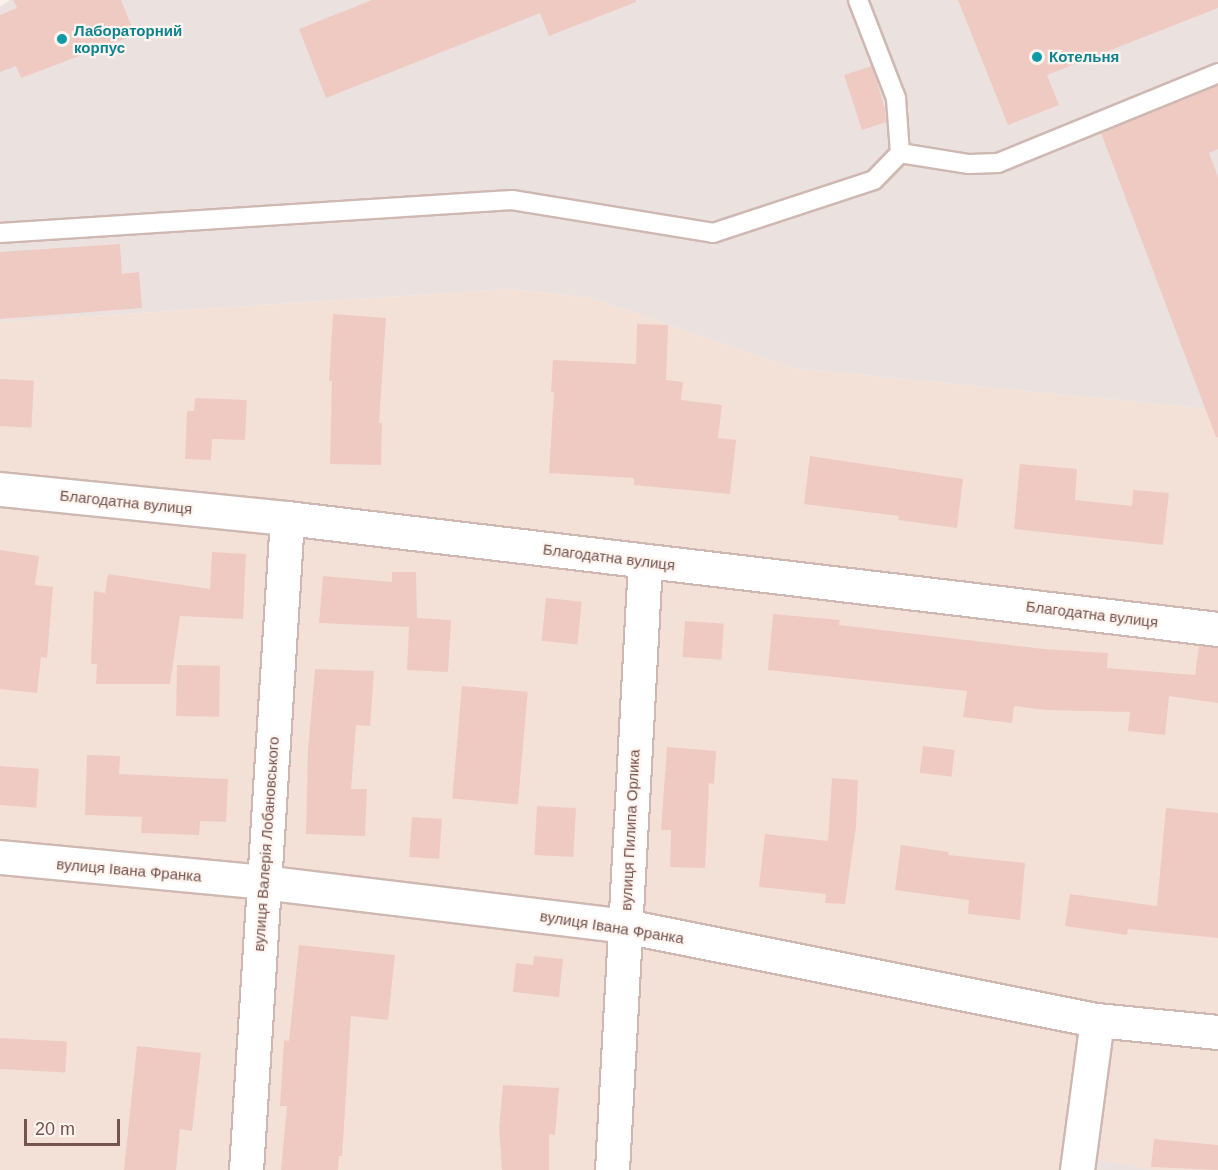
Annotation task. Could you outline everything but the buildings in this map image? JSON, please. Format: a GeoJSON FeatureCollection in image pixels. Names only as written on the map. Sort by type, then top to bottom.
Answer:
{"type":"FeatureCollection","features":[{"type":"Feature","properties":{"kind":"street","name":"Благодатна вулиця"},"geometry":{"type":"LineString","coordinates":[[0,489],[287,518],[1218,629]]}},
{"type":"Feature","properties":{"kind":"street","name":"вулиця Валерія Лобановського"},"geometry":{"type":"LineString","coordinates":[[246,1170],[287,518]]}},
{"type":"Feature","properties":{"kind":"street","name":"вулиця Пилипа Орлика"},"geometry":{"type":"LineString","coordinates":[[612,1170],[645,562]]}},
{"type":"Feature","properties":{"kind":"street","name":"вулиця Івана Франка"},"geometry":{"type":"LineString","coordinates":[[0,857],[263,882],[625,926],[1097,1020],[1218,1032]]}},
{"type":"Feature","properties":{"kind":"street"},"geometry":{"type":"LineString","coordinates":[[1077,1170],[1097,1020]]}},
{"type":"Feature","properties":{"kind":"lane"},"geometry":{"type":"LineString","coordinates":[[0,232],[512,200],[713,233],[874,180],[900,153],[896,98],[858,0]]}},
{"type":"Feature","properties":{"kind":"lane"},"geometry":{"type":"LineString","coordinates":[[900,153],[969,164],[998,163],[1218,73]]}},
{"type":"Feature","properties":{"kind":"shaded area"},"geometry":{"type":"Polygon","coordinates":[[[10,0],[1218,0],[1218,410],[794,368],[591,298],[510,289],[0,322],[0,7],[10,0]]]}},
{"type":"Feature","properties":{"kind":"shaded area"},"geometry":{"type":"Polygon","coordinates":[[[510,289],[591,298],[794,368],[1218,410],[1218,1170],[0,1170],[0,322],[510,289]]]}},
{"type":"Feature","properties":{"kind":"shaded area"},"geometry":{"type":"Polygon","coordinates":[[[1099,1160],[1154,1170],[1097,1170],[1099,1160]]]}},
{"type":"Feature","properties":{"kind":"place","name":"Лабораторний корпус"},"geometry":{"type":"Point","coordinates":[62,39]}},
{"type":"Feature","properties":{"kind":"place","name":"Котельня"},"geometry":{"type":"Point","coordinates":[1037,57]}}]}
